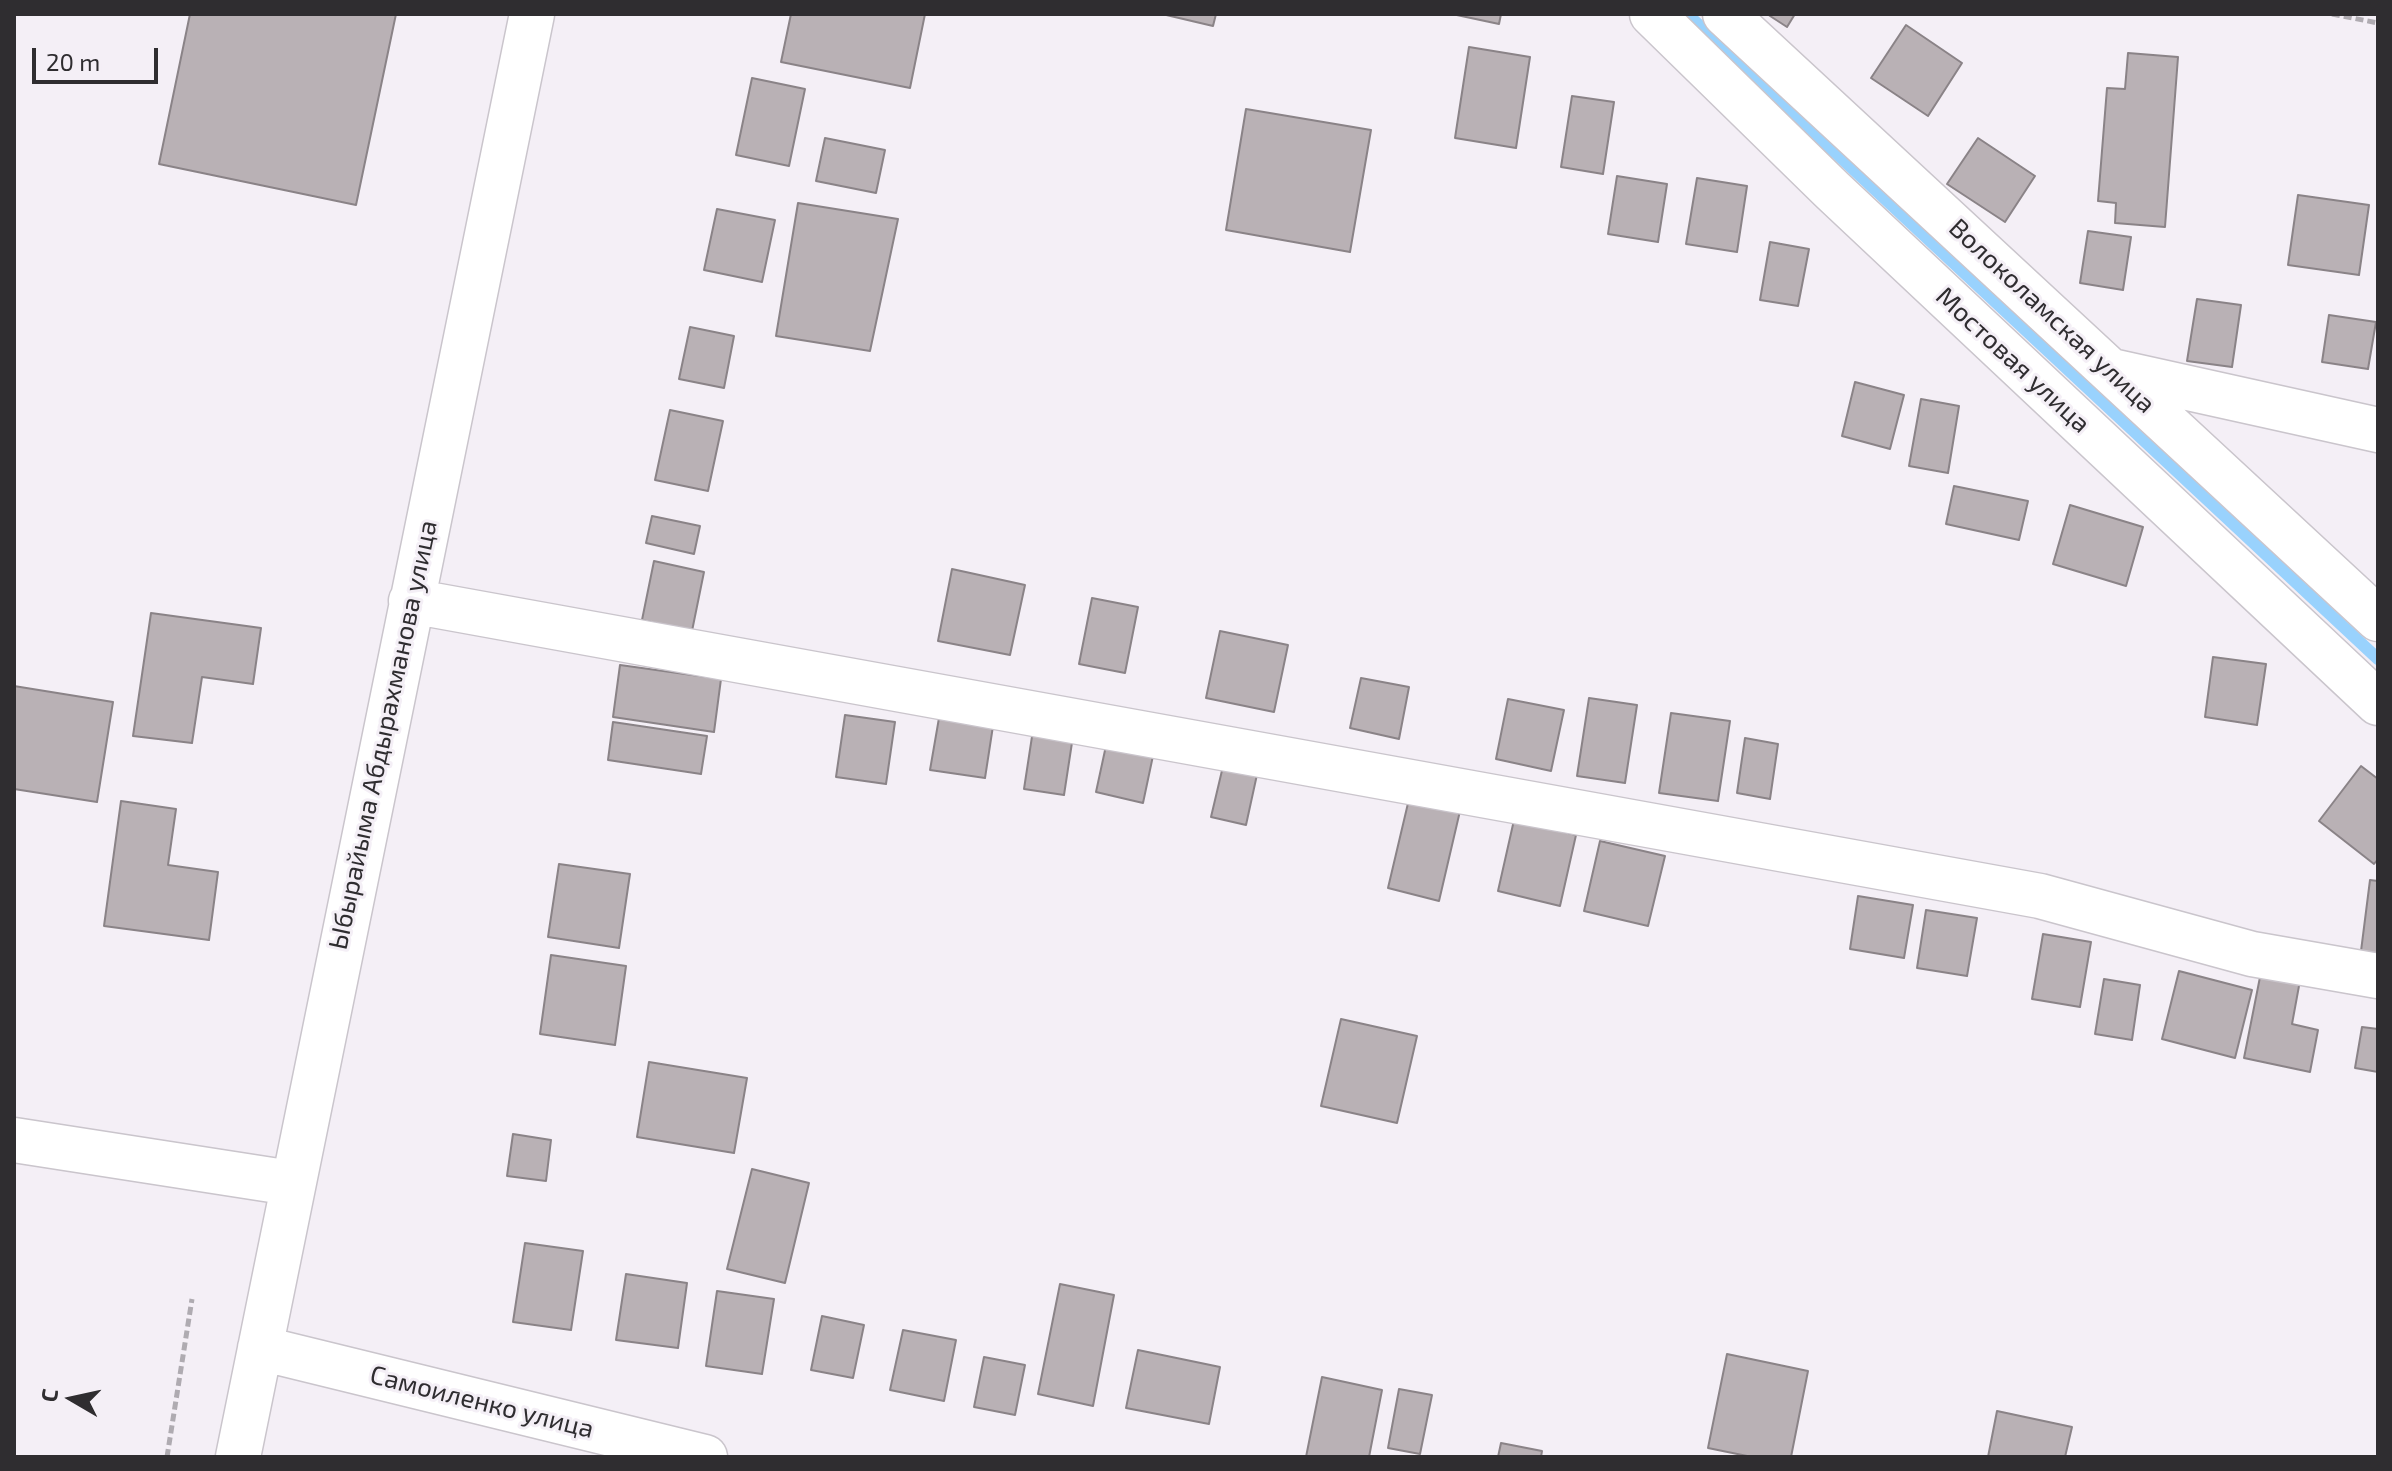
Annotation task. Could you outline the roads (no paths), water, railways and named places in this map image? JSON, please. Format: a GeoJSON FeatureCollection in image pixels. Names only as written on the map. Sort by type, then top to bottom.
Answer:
{"type":"FeatureCollection","features":[{"type":"Feature","properties":{"kind":"street","name":"Ыбырайыма Абдырахманова улица"},"geometry":{"type":"LineString","coordinates":[[238,1457],[291,1183],[532,14]]}},
{"type":"Feature","properties":{"kind":"street","name":"Мостовая улица"},"geometry":{"type":"LineString","coordinates":[[1652,14],[1832,190],[2378,703]]}},
{"type":"Feature","properties":{"kind":"street","name":"Волоколамская улица"},"geometry":{"type":"LineString","coordinates":[[1725,14],[2378,619]]}},
{"type":"Feature","properties":{"kind":"street"},"geometry":{"type":"LineString","coordinates":[[2113,372],[2378,430]]}},
{"type":"Feature","properties":{"kind":"street"},"geometry":{"type":"LineString","coordinates":[[411,601],[2040,896],[2252,954],[2378,976]]}},
{"type":"Feature","properties":{"kind":"street"},"geometry":{"type":"LineString","coordinates":[[14,1140],[291,1183]]}},
{"type":"Feature","properties":{"kind":"street","name":"Самоиленко улица"},"geometry":{"type":"LineString","coordinates":[[260,1348],[705,1457]]}},
{"type":"Feature","properties":{"kind":"waterway"},"geometry":{"type":"LineString","coordinates":[[1687,14],[2378,659]]}}]}
